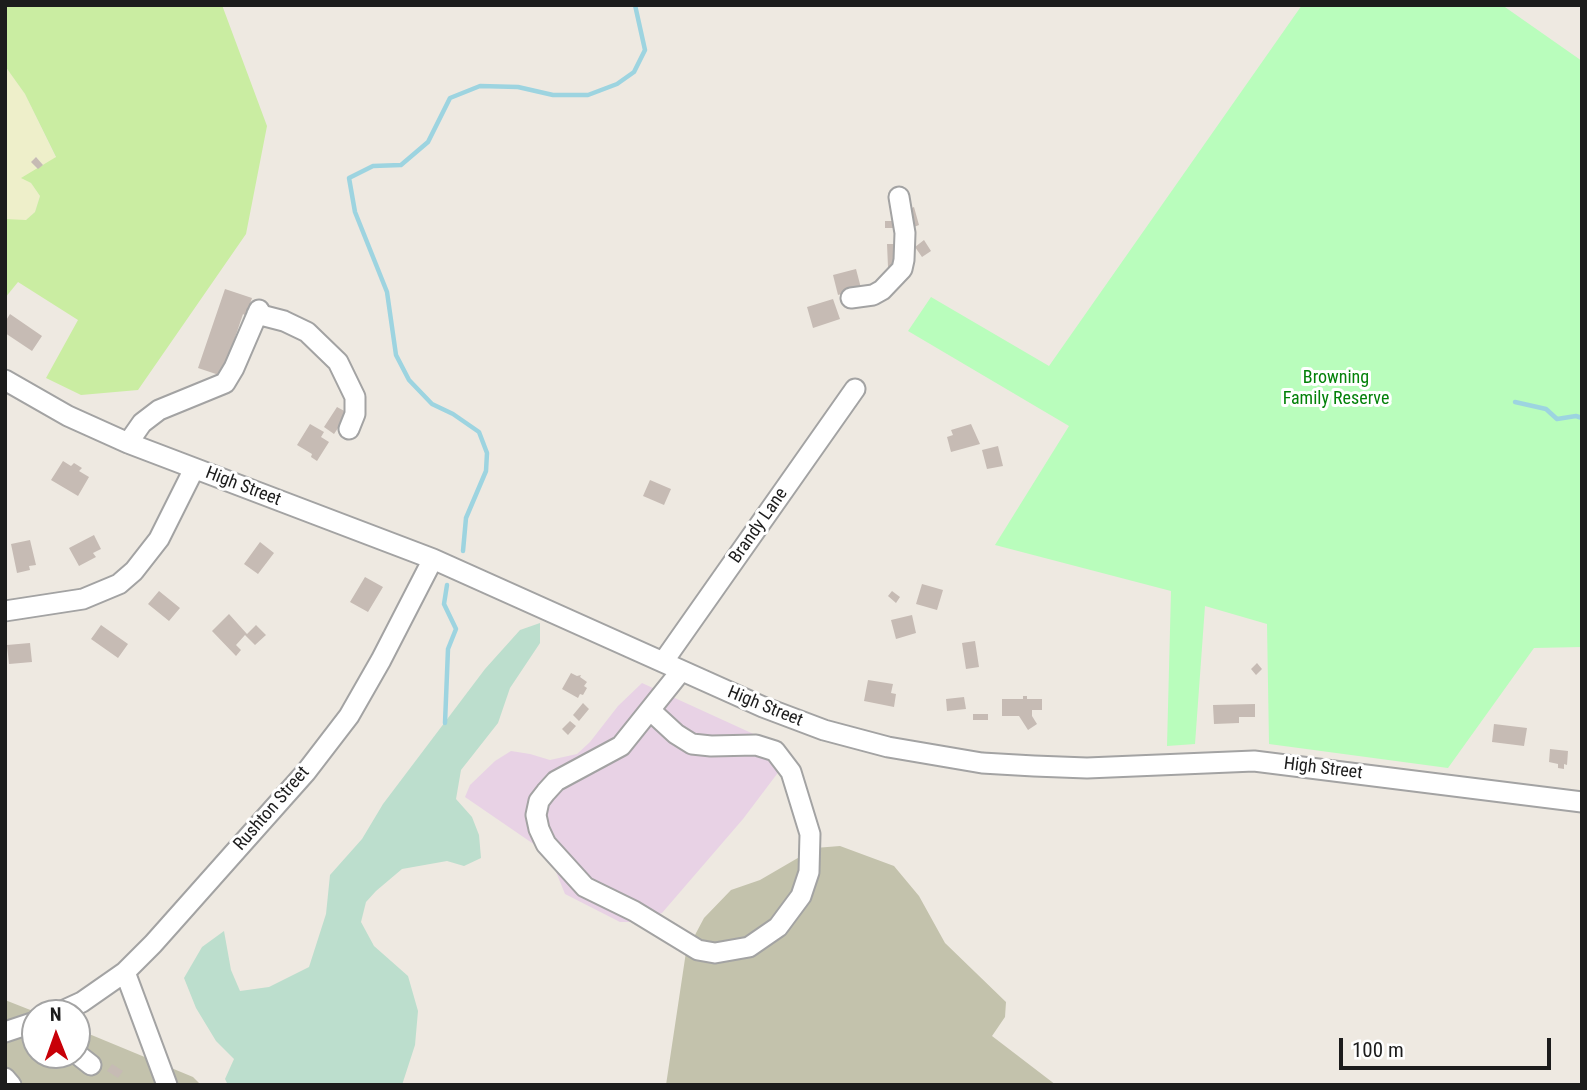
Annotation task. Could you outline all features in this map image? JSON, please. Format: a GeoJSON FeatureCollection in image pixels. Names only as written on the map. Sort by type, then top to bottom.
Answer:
{"type":"FeatureCollection","features":[{"type":"Feature","properties":{"kind":"street"},"geometry":{"type":"LineString","coordinates":[[851,298],[873,295],[883,290],[902,269],[905,233],[899,197]]}},
{"type":"Feature","properties":{"kind":"street"},"geometry":{"type":"LineString","coordinates":[[128,443],[142,424],[159,410],[225,383],[258,312],[307,332],[338,362],[355,397],[355,414],[349,429]]}},
{"type":"Feature","properties":{"kind":"street","name":"High Street"},"geometry":{"type":"LineString","coordinates":[[5,380],[68,416],[128,443],[433,559],[763,707],[824,730],[888,747],[982,763],[1087,768],[1254,761],[1582,802]]}},
{"type":"Feature","properties":{"kind":"street","name":"Brandy Lane"},"geometry":{"type":"LineString","coordinates":[[663,662],[855,389]]}},
{"type":"Feature","properties":{"kind":"street"},"geometry":{"type":"LineString","coordinates":[[5,611],[73,601],[119,584],[159,539],[194,469]]}},
{"type":"Feature","properties":{"kind":"street","name":"Rushton Street"},"geometry":{"type":"LineString","coordinates":[[86,999],[125,972],[153,944],[298,781],[349,716],[433,559]]}},
{"type":"Feature","properties":{"kind":"street"},"geometry":{"type":"LineString","coordinates":[[650,711],[692,744],[711,747],[756,745],[775,751],[791,772],[810,834],[809,872],[801,896],[778,927],[749,947],[715,953],[698,950],[634,911],[585,887],[546,844],[539,829],[536,815],[539,801],[545,792],[556,781],[621,746],[681,671]]}},
{"type":"Feature","properties":{"kind":"street"},"geometry":{"type":"LineString","coordinates":[[125,972],[169,1083]]}},
{"type":"Feature","properties":{"kind":"street"},"geometry":{"type":"LineString","coordinates":[[5,1079],[11,1085]]}},
{"type":"Feature","properties":{"kind":"shaded area"},"geometry":{"type":"Polygon","coordinates":[[[5,66],[25,94],[56,158],[43,165],[36,157],[32,162],[38,169],[22,178],[31,183],[40,196],[35,212],[26,220],[19,221],[5,219],[5,66]]]}},
{"type":"Feature","properties":{"kind":"shaded area"},"geometry":{"type":"Polygon","coordinates":[[[540,623],[540,643],[510,688],[498,723],[461,770],[456,799],[472,817],[479,835],[481,858],[464,866],[447,861],[402,869],[366,902],[361,922],[374,946],[408,976],[418,1011],[415,1045],[402,1085],[228,1085],[225,1079],[234,1059],[216,1041],[196,1008],[184,978],[202,947],[224,931],[231,970],[240,991],[269,987],[309,967],[326,914],[330,875],[362,839],[383,804],[485,669],[520,630],[540,623]]]}},
{"type":"Feature","properties":{"kind":"shaded area"},"geometry":{"type":"Polygon","coordinates":[[[642,683],[782,747],[783,766],[743,819],[662,913],[635,922],[620,922],[565,894],[554,867],[535,845],[465,797],[470,785],[495,761],[511,751],[550,760],[577,754],[618,706],[642,683]]]}},
{"type":"Feature","properties":{"kind":"shaded area"},"geometry":{"type":"Polygon","coordinates":[[[840,846],[894,866],[919,896],[945,943],[1006,1002],[1005,1017],[992,1036],[1056,1085],[666,1085],[686,952],[704,918],[731,890],[760,880],[815,848],[840,846]]]}},
{"type":"Feature","properties":{"kind":"shaded area"},"geometry":{"type":"Polygon","coordinates":[[[5,1000],[21,1006],[21,1069],[91,1069],[91,1035],[193,1077],[201,1085],[5,1085],[5,1000]]]}},
{"type":"Feature","properties":{"kind":"green space"},"geometry":{"type":"Polygon","coordinates":[[[5,5],[222,5],[267,126],[246,234],[138,390],[81,395],[46,378],[78,320],[18,282],[5,298],[5,219],[26,220],[35,212],[40,196],[31,183],[21,178],[56,157],[25,94],[5,66],[5,5]]]}},
{"type":"Feature","properties":{"kind":"green space","name":"Browning Family Reserve"},"geometry":{"type":"Polygon","coordinates":[[[1302,5],[1502,5],[1582,61],[1582,647],[1534,648],[1448,768],[1269,744],[1267,624],[1205,606],[1195,744],[1167,746],[1171,591],[995,545],[1069,426],[908,331],[931,297],[1049,366],[1302,5]]]}},
{"type":"Feature","properties":{"kind":"building"},"geometry":{"type":"Polygon","coordinates":[[[36,157],[43,165],[38,169],[31,162],[36,157]]]}},
{"type":"Feature","properties":{"kind":"building"},"geometry":{"type":"Polygon","coordinates":[[[914,207],[919,225],[914,227],[909,209],[914,207]]]}},
{"type":"Feature","properties":{"kind":"building"},"geometry":{"type":"Polygon","coordinates":[[[885,221],[895,221],[895,228],[885,228],[885,221]]]}},
{"type":"Feature","properties":{"kind":"building"},"geometry":{"type":"Polygon","coordinates":[[[924,240],[931,251],[922,257],[915,247],[924,240]]]}},
{"type":"Feature","properties":{"kind":"building"},"geometry":{"type":"Polygon","coordinates":[[[887,244],[894,244],[894,267],[888,267],[887,244]]]}},
{"type":"Feature","properties":{"kind":"building"},"geometry":{"type":"Polygon","coordinates":[[[856,269],[861,288],[838,295],[833,275],[856,269]]]}},
{"type":"Feature","properties":{"kind":"building"},"geometry":{"type":"Polygon","coordinates":[[[225,289],[252,298],[246,316],[243,314],[222,376],[198,368],[225,289]]]}},
{"type":"Feature","properties":{"kind":"building"},"geometry":{"type":"Polygon","coordinates":[[[833,299],[840,319],[813,328],[807,307],[833,299]]]}},
{"type":"Feature","properties":{"kind":"building"},"geometry":{"type":"Polygon","coordinates":[[[10,314],[42,336],[32,351],[5,333],[5,322],[10,314]]]}},
{"type":"Feature","properties":{"kind":"building"},"geometry":{"type":"Polygon","coordinates":[[[337,407],[348,413],[334,434],[324,427],[337,407]]]}},
{"type":"Feature","properties":{"kind":"building"},"geometry":{"type":"Polygon","coordinates":[[[310,424],[324,432],[321,437],[329,442],[317,461],[311,457],[312,454],[297,445],[310,424]]]}},
{"type":"Feature","properties":{"kind":"building"},"geometry":{"type":"Polygon","coordinates":[[[971,424],[980,444],[951,452],[947,437],[953,435],[951,430],[971,424]]]}},
{"type":"Feature","properties":{"kind":"building"},"geometry":{"type":"Polygon","coordinates":[[[998,446],[1003,466],[987,469],[982,450],[998,446]]]}},
{"type":"Feature","properties":{"kind":"building"},"geometry":{"type":"Polygon","coordinates":[[[63,461],[71,466],[74,463],[82,468],[79,471],[89,477],[78,496],[51,480],[63,461]]]}},
{"type":"Feature","properties":{"kind":"building"},"geometry":{"type":"Polygon","coordinates":[[[650,480],[671,489],[664,505],[643,496],[650,480]]]}},
{"type":"Feature","properties":{"kind":"building"},"geometry":{"type":"Polygon","coordinates":[[[94,535],[101,549],[93,553],[96,557],[79,566],[69,548],[94,535]]]}},
{"type":"Feature","properties":{"kind":"building"},"geometry":{"type":"Polygon","coordinates":[[[30,540],[36,565],[29,566],[30,570],[17,573],[11,544],[30,540]]]}},
{"type":"Feature","properties":{"kind":"building"},"geometry":{"type":"Polygon","coordinates":[[[260,542],[274,553],[258,574],[244,564],[260,542]]]}},
{"type":"Feature","properties":{"kind":"building"},"geometry":{"type":"Polygon","coordinates":[[[365,577],[383,587],[368,612],[350,602],[365,577]]]}},
{"type":"Feature","properties":{"kind":"building"},"geometry":{"type":"Polygon","coordinates":[[[922,584],[943,590],[937,610],[916,604],[922,584]]]}},
{"type":"Feature","properties":{"kind":"building"},"geometry":{"type":"Polygon","coordinates":[[[159,591],[180,608],[169,621],[148,604],[159,591]]]}},
{"type":"Feature","properties":{"kind":"building"},"geometry":{"type":"Polygon","coordinates":[[[892,591],[900,597],[896,603],[888,596],[892,591]]]}},
{"type":"Feature","properties":{"kind":"building"},"geometry":{"type":"Polygon","coordinates":[[[229,614],[247,634],[256,625],[266,635],[255,645],[245,635],[236,645],[241,650],[236,656],[212,631],[229,614]]]}},
{"type":"Feature","properties":{"kind":"building"},"geometry":{"type":"Polygon","coordinates":[[[912,615],[916,633],[896,639],[891,620],[912,615]]]}},
{"type":"Feature","properties":{"kind":"building"},"geometry":{"type":"Polygon","coordinates":[[[101,625],[128,644],[118,658],[91,639],[101,625]]]}},
{"type":"Feature","properties":{"kind":"building"},"geometry":{"type":"Polygon","coordinates":[[[975,641],[979,667],[966,669],[962,643],[975,641]]]}},
{"type":"Feature","properties":{"kind":"building"},"geometry":{"type":"Polygon","coordinates":[[[30,643],[32,662],[9,664],[7,645],[30,643]]]}},
{"type":"Feature","properties":{"kind":"building"},"geometry":{"type":"Polygon","coordinates":[[[1257,663],[1262,669],[1256,675],[1251,669],[1257,663]]]}},
{"type":"Feature","properties":{"kind":"building"},"geometry":{"type":"Polygon","coordinates":[[[571,673],[581,675],[587,682],[584,686],[587,688],[578,698],[562,689],[571,673]]]}},
{"type":"Feature","properties":{"kind":"building"},"geometry":{"type":"Polygon","coordinates":[[[868,680],[893,684],[891,693],[896,694],[894,707],[864,701],[868,680]]]}},
{"type":"Feature","properties":{"kind":"building"},"geometry":{"type":"Polygon","coordinates":[[[1023,696],[1027,696],[1027,699],[1042,699],[1042,710],[1032,710],[1037,724],[1028,730],[1019,716],[1002,716],[1002,699],[1023,699],[1023,696]]]}},
{"type":"Feature","properties":{"kind":"building"},"geometry":{"type":"Polygon","coordinates":[[[964,697],[966,709],[947,711],[946,699],[964,697]]]}},
{"type":"Feature","properties":{"kind":"building"},"geometry":{"type":"Polygon","coordinates":[[[583,703],[589,709],[579,721],[573,715],[583,703]]]}},
{"type":"Feature","properties":{"kind":"building"},"geometry":{"type":"Polygon","coordinates":[[[1255,704],[1255,717],[1239,717],[1239,723],[1214,724],[1213,705],[1255,704]]]}},
{"type":"Feature","properties":{"kind":"building"},"geometry":{"type":"Polygon","coordinates":[[[973,714],[988,714],[988,720],[973,720],[973,714]]]}},
{"type":"Feature","properties":{"kind":"building"},"geometry":{"type":"Polygon","coordinates":[[[570,721],[576,726],[568,735],[562,729],[570,721]]]}},
{"type":"Feature","properties":{"kind":"building"},"geometry":{"type":"Polygon","coordinates":[[[1494,724],[1527,728],[1524,746],[1492,742],[1494,724]]]}},
{"type":"Feature","properties":{"kind":"building"},"geometry":{"type":"Polygon","coordinates":[[[1550,749],[1568,751],[1564,769],[1549,762],[1550,749]]]}},
{"type":"Feature","properties":{"kind":"building"},"geometry":{"type":"Polygon","coordinates":[[[112,1064],[123,1071],[118,1078],[107,1071],[112,1064]]]}},
{"type":"Feature","properties":{"kind":"waterway"},"geometry":{"type":"LineString","coordinates":[[463,551],[466,518],[486,471],[487,453],[479,432],[453,414],[432,404],[409,380],[396,355],[387,292],[355,212],[349,178],[373,166],[401,165],[428,142],[450,98],[480,86],[518,87],[553,95],[588,95],[617,84],[634,72],[645,50],[635,5]]}},
{"type":"Feature","properties":{"kind":"waterway"},"geometry":{"type":"LineString","coordinates":[[1515,402],[1546,409],[1557,419],[1576,416],[1582,418]]}},
{"type":"Feature","properties":{"kind":"waterway"},"geometry":{"type":"LineString","coordinates":[[445,723],[448,649],[456,629],[444,604],[447,585]]}}]}
